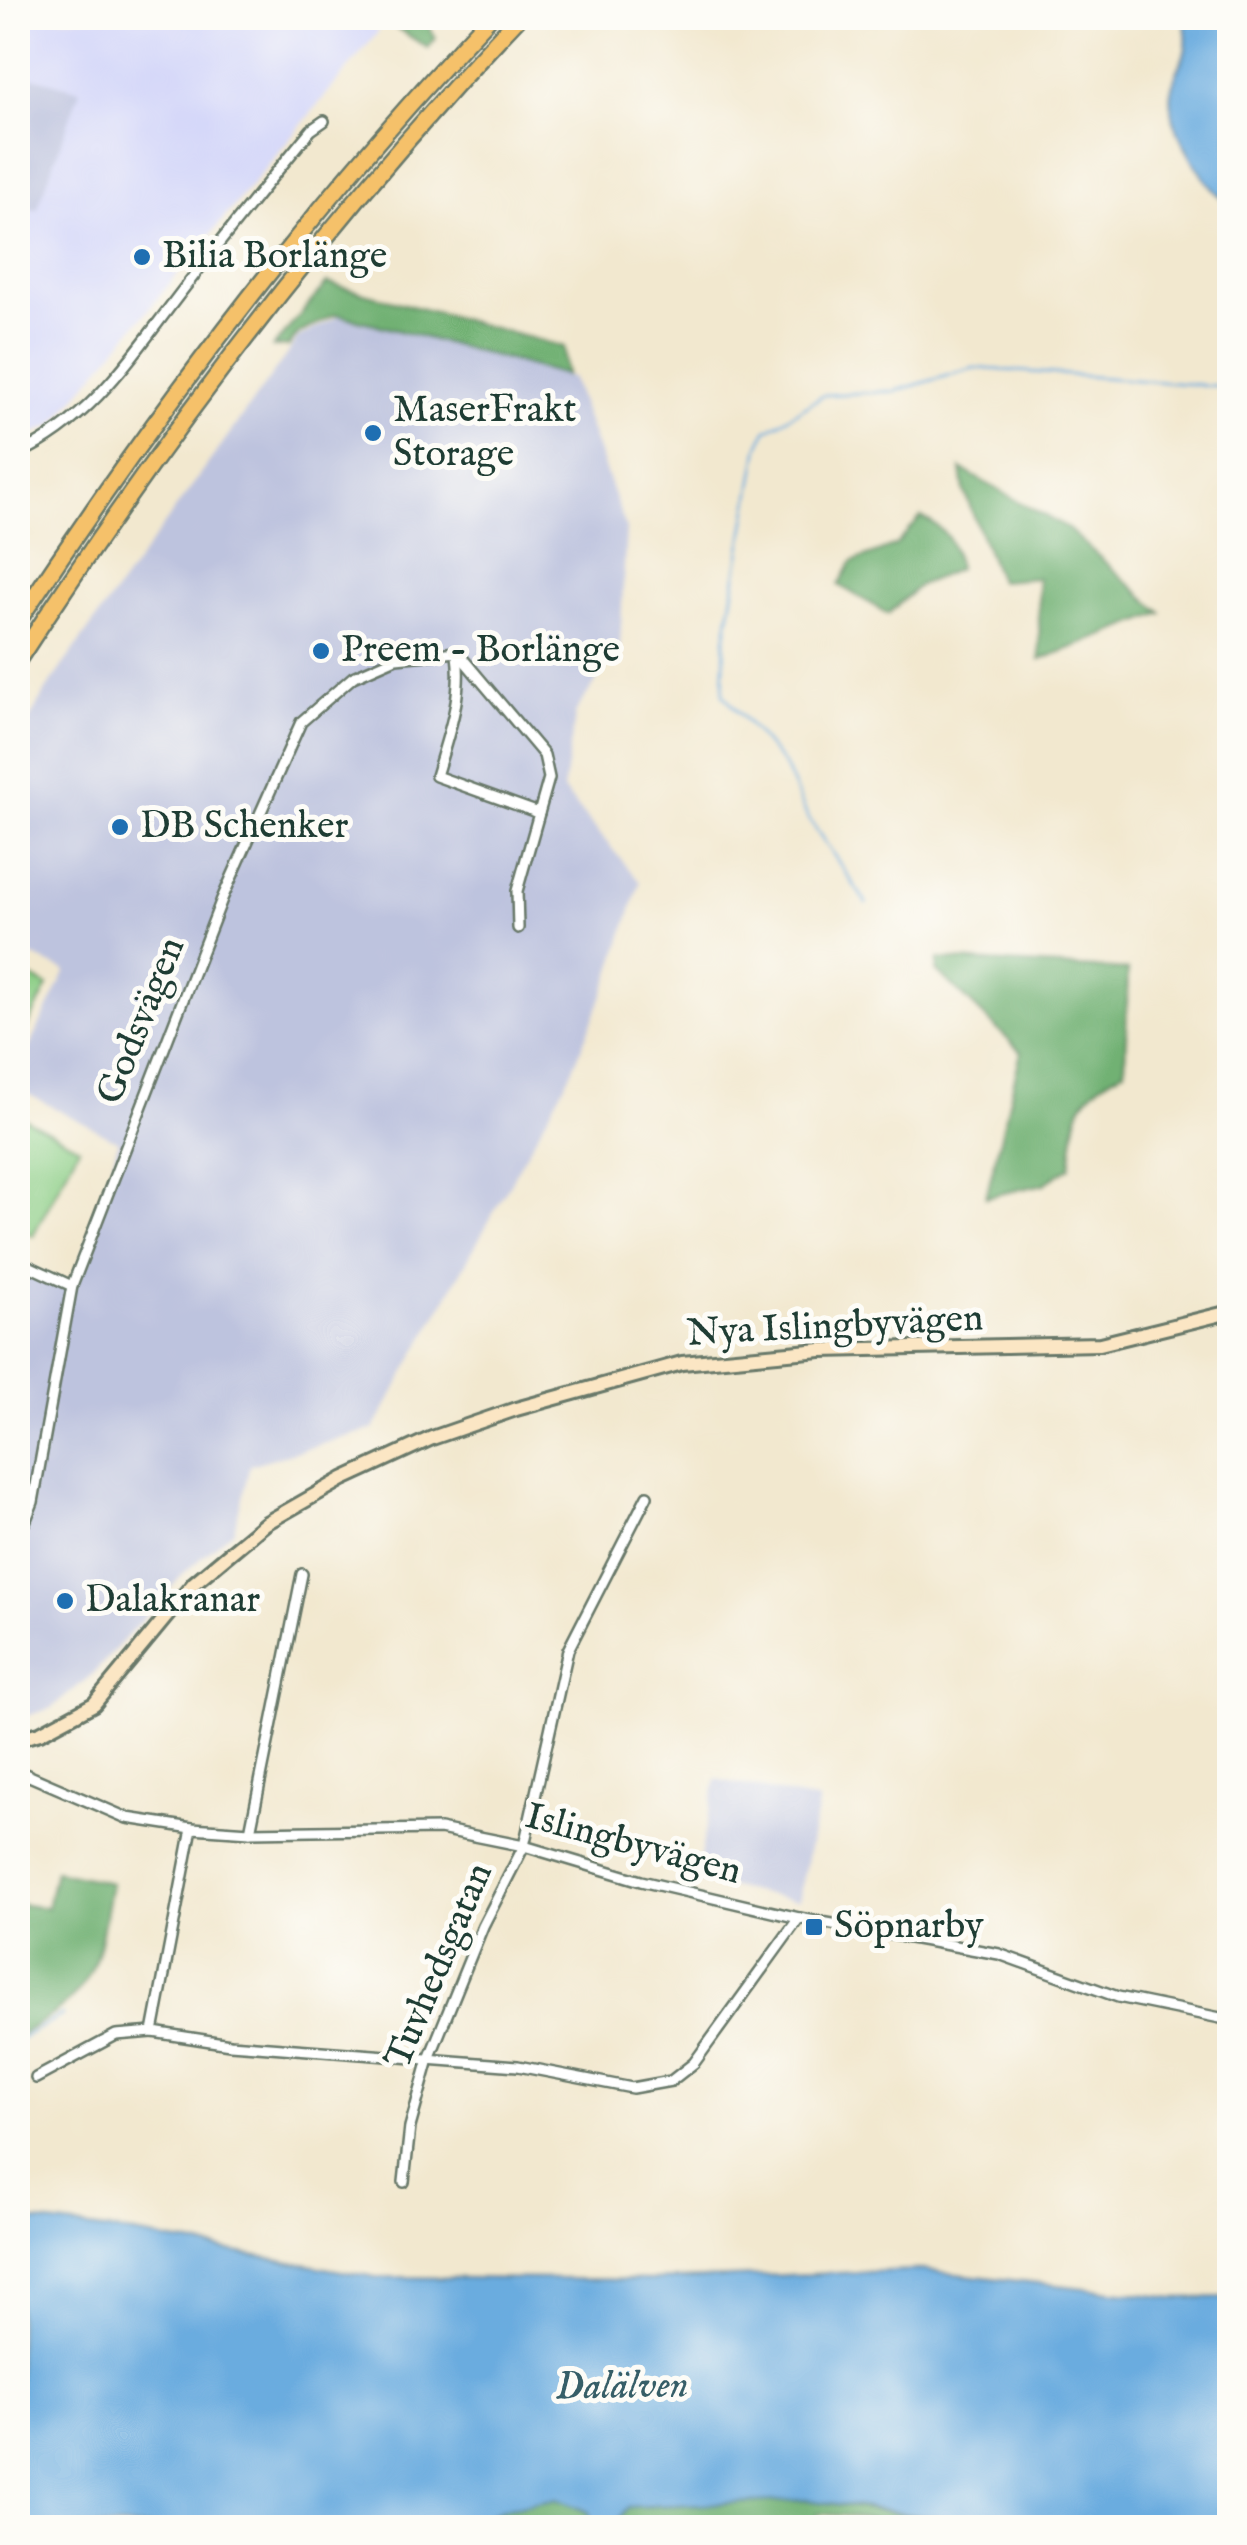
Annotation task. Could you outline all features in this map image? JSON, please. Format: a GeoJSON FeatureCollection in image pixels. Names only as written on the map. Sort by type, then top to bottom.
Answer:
{"type":"FeatureCollection","features":[{"type":"Feature","properties":{"kind":"highway"},"geometry":{"type":"LineString","coordinates":[[18,621],[245,304],[366,156],[489,18]]}},
{"type":"Feature","properties":{"kind":"highway"},"geometry":{"type":"LineString","coordinates":[[18,660],[82,562],[293,275],[518,18]]}},
{"type":"Feature","properties":{"kind":"street"},"geometry":{"type":"LineString","coordinates":[[18,454],[52,436],[98,399],[245,210],[311,130],[324,121]]}},
{"type":"Feature","properties":{"kind":"street"},"geometry":{"type":"LineString","coordinates":[[457,652],[544,755],[548,778],[517,891],[518,928]]}},
{"type":"Feature","properties":{"kind":"street"},"geometry":{"type":"LineString","coordinates":[[457,652],[460,678],[456,709],[436,776],[539,813]]}},
{"type":"Feature","properties":{"kind":"street","name":"Godsvägen"},"geometry":{"type":"LineString","coordinates":[[21,1522],[72,1286],[222,899],[301,722],[353,677],[396,658],[457,652]]}},
{"type":"Feature","properties":{"kind":"street"},"geometry":{"type":"LineString","coordinates":[[18,1260],[72,1286]]}},
{"type":"Feature","properties":{"kind":"street","name":"Nya Islingbyvägen"},"geometry":{"type":"LineString","coordinates":[[18,1739],[40,1733],[94,1704],[194,1583],[266,1523],[343,1478],[449,1432],[682,1363],[821,1350],[1100,1344],[1230,1312]]}},
{"type":"Feature","properties":{"kind":"street","name":"Tuvhedsgatan"},"geometry":{"type":"LineString","coordinates":[[404,2182],[410,2128],[430,2059],[482,1926],[524,1846],[568,1650],[646,1496]]}},
{"type":"Feature","properties":{"kind":"street"},"geometry":{"type":"LineString","coordinates":[[250,1832],[302,1574]]}},
{"type":"Feature","properties":{"kind":"street","name":"Islingbyvägen"},"geometry":{"type":"LineString","coordinates":[[18,1771],[127,1818],[192,1828],[250,1832],[440,1829],[524,1846],[642,1881],[799,1918],[998,1954],[1118,1997],[1230,2020]]}},
{"type":"Feature","properties":{"kind":"street"},"geometry":{"type":"LineString","coordinates":[[152,2032],[192,1828]]}},
{"type":"Feature","properties":{"kind":"street"},"geometry":{"type":"LineString","coordinates":[[36,2078],[116,2035],[152,2032],[230,2044],[518,2066],[632,2088],[671,2081],[694,2063],[799,1918]]}},
{"type":"Feature","properties":{"kind":"shaded area"},"geometry":{"type":"Polygon","coordinates":[[[18,18],[358,18],[379,31],[53,425],[18,440],[18,18]]]}},
{"type":"Feature","properties":{"kind":"shaded area"},"geometry":{"type":"Polygon","coordinates":[[[18,73],[80,90],[37,210],[18,206],[18,73]]]}},
{"type":"Feature","properties":{"kind":"shaded area"},"geometry":{"type":"Polygon","coordinates":[[[339,316],[572,377],[626,529],[620,646],[576,711],[563,790],[640,882],[609,980],[572,1071],[374,1429],[250,1465],[234,1530],[186,1571],[94,1673],[52,1708],[18,1719],[18,1261],[71,1286],[106,1191],[118,1141],[18,1089],[18,1070],[66,971],[18,950],[18,739],[51,682],[299,337],[339,316]]]}},
{"type":"Feature","properties":{"kind":"shaded area"},"geometry":{"type":"Polygon","coordinates":[[[716,1779],[819,1801],[798,1901],[695,1880],[716,1779]]]}},
{"type":"Feature","properties":{"kind":"green space"},"geometry":{"type":"Polygon","coordinates":[[[381,18],[424,18],[436,38],[428,48],[381,18]]]}},
{"type":"Feature","properties":{"kind":"green space"},"geometry":{"type":"Polygon","coordinates":[[[327,283],[564,347],[566,375],[336,314],[298,334],[289,346],[273,347],[327,283]]]}},
{"type":"Feature","properties":{"kind":"green space"},"geometry":{"type":"Polygon","coordinates":[[[961,469],[1068,529],[1162,613],[1040,660],[1038,578],[999,581],[964,491],[961,469]]]}},
{"type":"Feature","properties":{"kind":"green space"},"geometry":{"type":"Polygon","coordinates":[[[921,517],[947,537],[958,569],[919,585],[888,614],[839,585],[852,562],[896,545],[921,517]]]}},
{"type":"Feature","properties":{"kind":"green space"},"geometry":{"type":"Polygon","coordinates":[[[938,959],[1128,970],[1125,1070],[1095,1088],[1087,1098],[1077,1120],[1070,1167],[1044,1184],[986,1197],[1021,1052],[937,971],[938,959]]]}},
{"type":"Feature","properties":{"kind":"green space"},"geometry":{"type":"Polygon","coordinates":[[[18,971],[48,986],[18,1045],[18,971]]]}},
{"type":"Feature","properties":{"kind":"green space"},"geometry":{"type":"Polygon","coordinates":[[[18,1115],[79,1147],[33,1236],[18,1228],[18,1115]]]}},
{"type":"Feature","properties":{"kind":"green space"},"geometry":{"type":"Polygon","coordinates":[[[55,1871],[111,1883],[101,1937],[89,1975],[79,1990],[45,2020],[18,2036],[18,1904],[47,1908],[55,1871]]]}},
{"type":"Feature","properties":{"kind":"green space"},"geometry":{"type":"Polygon","coordinates":[[[557,2499],[588,2512],[592,2527],[451,2528],[509,2508],[557,2499]]]}},
{"type":"Feature","properties":{"kind":"green space"},"geometry":{"type":"Polygon","coordinates":[[[807,2500],[988,2527],[927,2527],[927,2522],[817,2514],[816,2527],[614,2528],[627,2507],[807,2500]]]}},
{"type":"Feature","properties":{"kind":"water"},"geometry":{"type":"Polygon","coordinates":[[[1184,18],[1229,18],[1229,204],[1209,184],[1188,153],[1170,104],[1186,50],[1184,18]]]}},
{"type":"Feature","properties":{"kind":"water","name":"Dalälven"},"geometry":{"type":"Polygon","coordinates":[[[18,2219],[128,2233],[375,2277],[654,2280],[920,2270],[1175,2298],[1229,2297],[1229,2527],[1011,2527],[807,2500],[628,2507],[614,2527],[592,2528],[588,2512],[557,2499],[509,2508],[451,2528],[18,2527],[18,2219]]]}},
{"type":"Feature","properties":{"kind":"waterway"},"geometry":{"type":"LineString","coordinates":[[867,904],[807,816],[784,765],[723,694],[725,640],[759,446],[766,431],[824,395],[895,391],[974,368],[1230,387]]}},
{"type":"Feature","properties":{"kind":"waterway"},"geometry":{"type":"LineString","coordinates":[[18,2040],[62,2015]]}},
{"type":"Feature","properties":{"kind":"place","name":"Bilia Borlänge"},"geometry":{"type":"Point","coordinates":[142,257]}},
{"type":"Feature","properties":{"kind":"place","name":"MaserFrakt Storage"},"geometry":{"type":"Point","coordinates":[373,433]}},
{"type":"Feature","properties":{"kind":"place","name":"Preem - Borlänge"},"geometry":{"type":"Point","coordinates":[321,651]}},
{"type":"Feature","properties":{"kind":"place","name":"DB Schenker"},"geometry":{"type":"Point","coordinates":[120,827]}},
{"type":"Feature","properties":{"kind":"place","name":"Dalakranar"},"geometry":{"type":"Point","coordinates":[65,1601]}},
{"type":"Feature","properties":{"kind":"place","name":"Söpnarby"},"geometry":{"type":"Point","coordinates":[814,1927]}}]}
